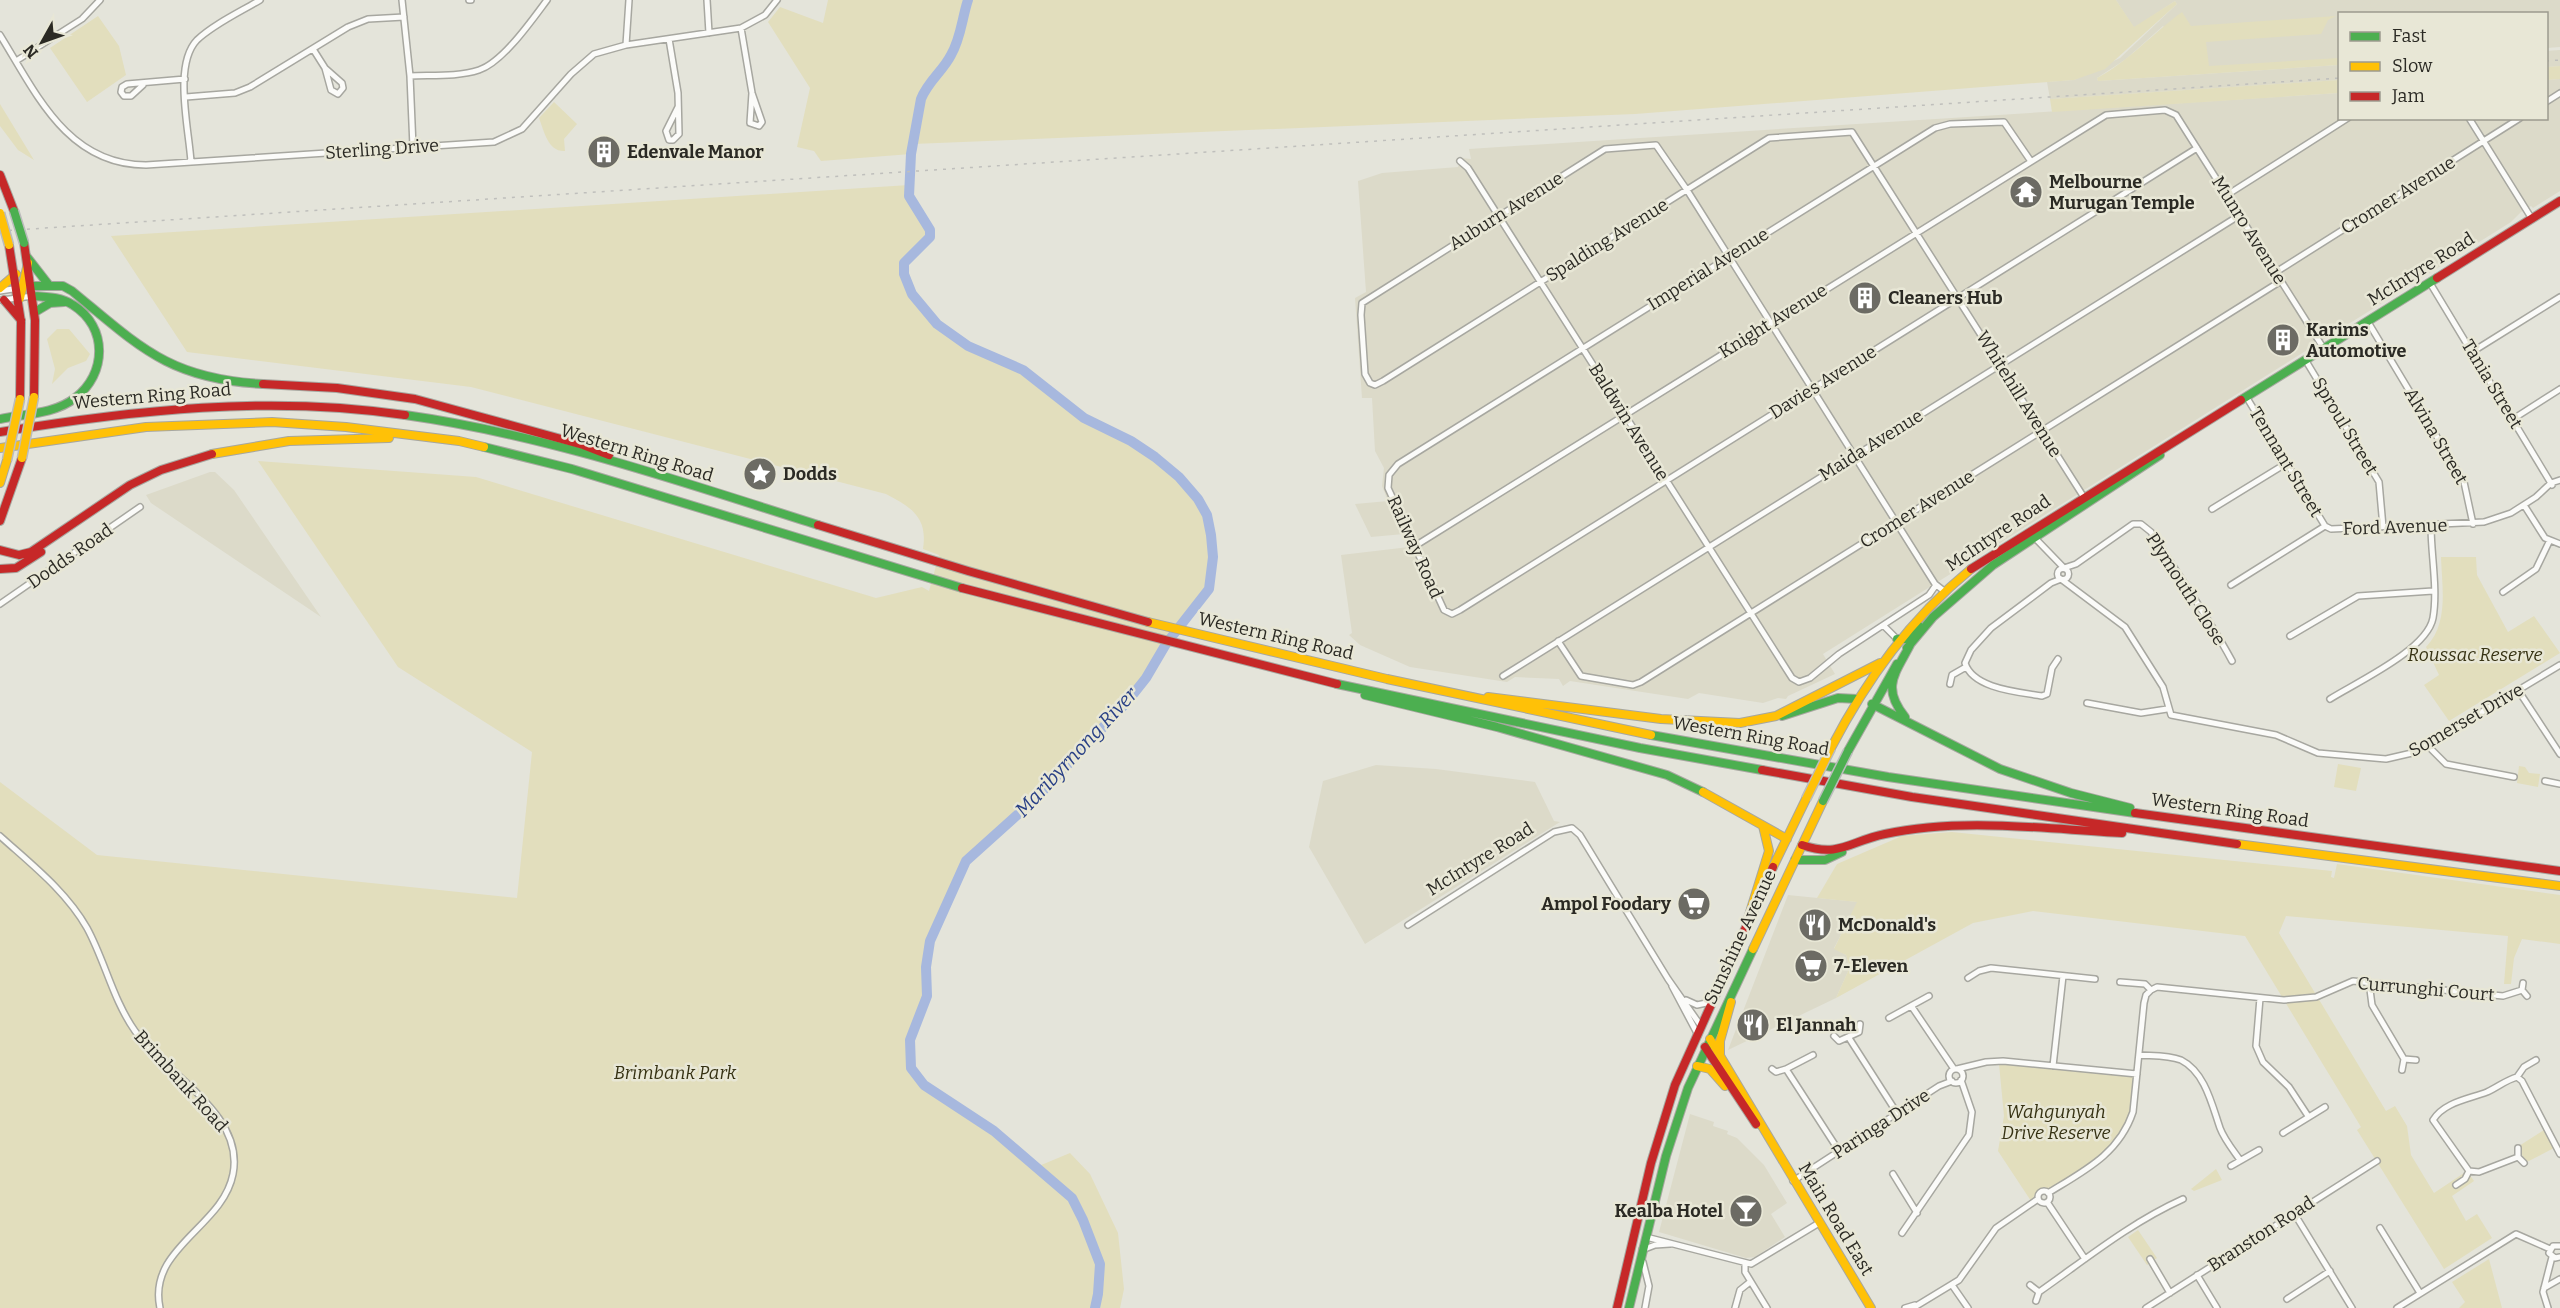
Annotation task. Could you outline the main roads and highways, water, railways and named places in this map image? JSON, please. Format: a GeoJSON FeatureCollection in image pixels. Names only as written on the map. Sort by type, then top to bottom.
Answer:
{"type":"FeatureCollection","features":[{"type":"Feature","properties":{"kind":"main road"},"geometry":{"type":"LineString","coordinates":[[0,175],[24,243],[27,260],[25,287],[20,298],[20,399],[0,483]]}},
{"type":"Feature","properties":{"kind":"main road","name":"McIntyre Road"},"geometry":{"type":"LineString","coordinates":[[1897,639],[1940,588],[1986,558],[2032,534],[2154,460],[2177,442],[2560,201]]}},
{"type":"Feature","properties":{"kind":"main road"},"geometry":{"type":"LineString","coordinates":[[0,213],[16,274],[33,296],[36,355],[34,397],[22,458],[0,522]]}},
{"type":"Feature","properties":{"kind":"main road"},"geometry":{"type":"LineString","coordinates":[[27,260],[48,284]]}},
{"type":"Feature","properties":{"kind":"main road"},"geometry":{"type":"LineString","coordinates":[[0,289],[16,274]]}},
{"type":"Feature","properties":{"kind":"main road"},"geometry":{"type":"LineString","coordinates":[[25,287],[48,284],[63,286],[82,296],[140,347],[169,364],[196,375],[228,382],[337,388],[416,399],[583,444],[641,469]]}},
{"type":"Feature","properties":{"kind":"main road"},"geometry":{"type":"LineString","coordinates":[[0,419],[61,406],[75,399],[90,383],[99,361],[99,339],[88,316],[72,303],[56,296],[33,296]]}},
{"type":"Feature","properties":{"kind":"main road"},"geometry":{"type":"LineString","coordinates":[[2,300],[21,321]]}},
{"type":"Feature","properties":{"kind":"main road"},"geometry":{"type":"LineString","coordinates":[[35,312],[50,303],[72,303]]}},
{"type":"Feature","properties":{"kind":"main road","name":"Western Ring Road"},"geometry":{"type":"LineString","coordinates":[[0,432],[107,414],[163,408],[228,405],[309,406],[380,412],[460,423],[528,438],[641,469],[937,563],[1202,636],[1574,720],[1798,762],[2217,825],[2560,871]]}},
{"type":"Feature","properties":{"kind":"main road","name":"Western Ring Road"},"geometry":{"type":"LineString","coordinates":[[0,448],[146,427],[217,423],[308,424],[459,441],[537,459],[932,580],[1341,685],[1376,699],[1890,793],[2187,837],[2560,886]]}},
{"type":"Feature","properties":{"kind":"main road"},"geometry":{"type":"LineString","coordinates":[[0,550],[19,555],[31,552],[89,512],[153,474],[220,450],[283,441],[430,438]]}},
{"type":"Feature","properties":{"kind":"main road"},"geometry":{"type":"LineString","coordinates":[[0,569],[16,568],[27,562],[89,512]]}},
{"type":"Feature","properties":{"kind":"main road","name":"McIntyre Road"},"geometry":{"type":"LineString","coordinates":[[1942,609],[2032,534]]}},
{"type":"Feature","properties":{"kind":"main road"},"geometry":{"type":"LineString","coordinates":[[1940,588],[1951,600]]}},
{"type":"Feature","properties":{"kind":"main road"},"geometry":{"type":"LineString","coordinates":[[1897,639],[1906,639],[1923,621],[1942,609]]}},
{"type":"Feature","properties":{"kind":"main road","name":"Sunshine Avenue"},"geometry":{"type":"LineString","coordinates":[[1629,1308],[1673,1131],[1697,1066],[1823,801],[1872,704],[1910,645],[1942,609]]}},
{"type":"Feature","properties":{"kind":"main road","name":"Sunshine Avenue"},"geometry":{"type":"LineString","coordinates":[[1617,1308],[1655,1146],[1676,1085],[1748,922],[1831,748],[1857,699],[1897,639]]}},
{"type":"Feature","properties":{"kind":"main road"},"geometry":{"type":"LineString","coordinates":[[1907,719],[1892,702],[1890,688],[1910,645]]}},
{"type":"Feature","properties":{"kind":"main road"},"geometry":{"type":"LineString","coordinates":[[1776,717],[1859,676],[1880,663]]}},
{"type":"Feature","properties":{"kind":"main road"},"geometry":{"type":"LineString","coordinates":[[1458,694],[1702,722],[1740,723],[1797,714],[1836,697],[1857,699],[1907,719],[2000,769],[2030,780],[2139,810],[2217,825]]}},
{"type":"Feature","properties":{"kind":"main road"},"geometry":{"type":"LineString","coordinates":[[1468,716],[1667,775],[1731,806],[1787,839],[1820,851],[1833,851],[1882,834],[1949,824],[2187,837]]}},
{"type":"Feature","properties":{"kind":"main road"},"geometry":{"type":"LineString","coordinates":[[1748,922],[1748,906],[1769,856],[1770,842],[1763,826]]}},
{"type":"Feature","properties":{"kind":"main road"},"geometry":{"type":"LineString","coordinates":[[1795,860],[1825,860],[1882,834]]}},
{"type":"Feature","properties":{"kind":"main road"},"geometry":{"type":"LineString","coordinates":[[1720,1054],[1720,1041],[1733,992]]}},
{"type":"Feature","properties":{"kind":"main road","name":"Main Road East"},"geometry":{"type":"LineString","coordinates":[[1701,1026],[1708,1043],[1746,1110],[1772,1147]]}},
{"type":"Feature","properties":{"kind":"main road","name":"Main Road East"},"geometry":{"type":"LineString","coordinates":[[1698,1035],[1720,1054],[1772,1147],[1871,1308]]}},
{"type":"Feature","properties":{"kind":"main road"},"geometry":{"type":"LineString","coordinates":[[1697,1066],[1710,1069],[1746,1110]]}},
{"type":"Feature","properties":{"kind":"main road"},"geometry":{"type":"LineString","coordinates":[[1621,1290],[1630,1268],[1636,1242],[1646,1237]]}},
{"type":"Feature","properties":{"kind":"waterway","name":"Maribyrnong River"},"geometry":{"type":"LineString","coordinates":[[968,0],[959,35],[948,61],[921,99],[911,154],[909,196],[930,230],[930,237],[904,263],[904,274],[912,294],[937,324],[968,346],[1023,370],[1084,418],[1131,441],[1155,457],[1179,477],[1198,499],[1207,515],[1211,535],[1213,557],[1209,589],[1166,644],[1146,678],[1127,702],[1036,798],[966,861],[930,941],[926,967],[927,996],[910,1040],[911,1068],[924,1085],[994,1131],[1072,1198],[1100,1264],[1095,1308]]}},
{"type":"Feature","properties":{"kind":"railway"},"geometry":{"type":"LineString","coordinates":[[2548,61],[2560,60]]}},
{"type":"Feature","properties":{"kind":"railway"},"geometry":{"type":"LineString","coordinates":[[0,231],[2338,78]]}},
{"type":"Feature","properties":{"kind":"place","name":"Edenvale Manor"},"geometry":{"type":"Point","coordinates":[604,152]}},
{"type":"Feature","properties":{"kind":"place","name":"Melbourne Murugan Temple"},"geometry":{"type":"Point","coordinates":[2026,192]}},
{"type":"Feature","properties":{"kind":"place","name":"Cleaners Hub"},"geometry":{"type":"Point","coordinates":[1865,298]}},
{"type":"Feature","properties":{"kind":"place","name":"Karims Automotive"},"geometry":{"type":"Point","coordinates":[2283,340]}},
{"type":"Feature","properties":{"kind":"place","name":"Dodds"},"geometry":{"type":"Point","coordinates":[760,474]}},
{"type":"Feature","properties":{"kind":"place","name":"Ampol Foodary"},"geometry":{"type":"Point","coordinates":[1694,904]}},
{"type":"Feature","properties":{"kind":"place","name":"McDonald's"},"geometry":{"type":"Point","coordinates":[1815,925]}},
{"type":"Feature","properties":{"kind":"place","name":"7-Eleven"},"geometry":{"type":"Point","coordinates":[1811,966]}},
{"type":"Feature","properties":{"kind":"place","name":"El Jannah"},"geometry":{"type":"Point","coordinates":[1753,1025]}},
{"type":"Feature","properties":{"kind":"place","name":"Kealba Hotel"},"geometry":{"type":"Point","coordinates":[1746,1211]}},
{"type":"Feature","properties":{"kind":"park label","name":"Roussac Reserve"},"geometry":{"type":"Point","coordinates":[2475,655]}},
{"type":"Feature","properties":{"kind":"park label","name":"Brimbank Park"},"geometry":{"type":"Point","coordinates":[675,1073]}},
{"type":"Feature","properties":{"kind":"park label","name":"Wahgunyah Drive Reserve"},"geometry":{"type":"Point","coordinates":[2056,1122]}}]}
